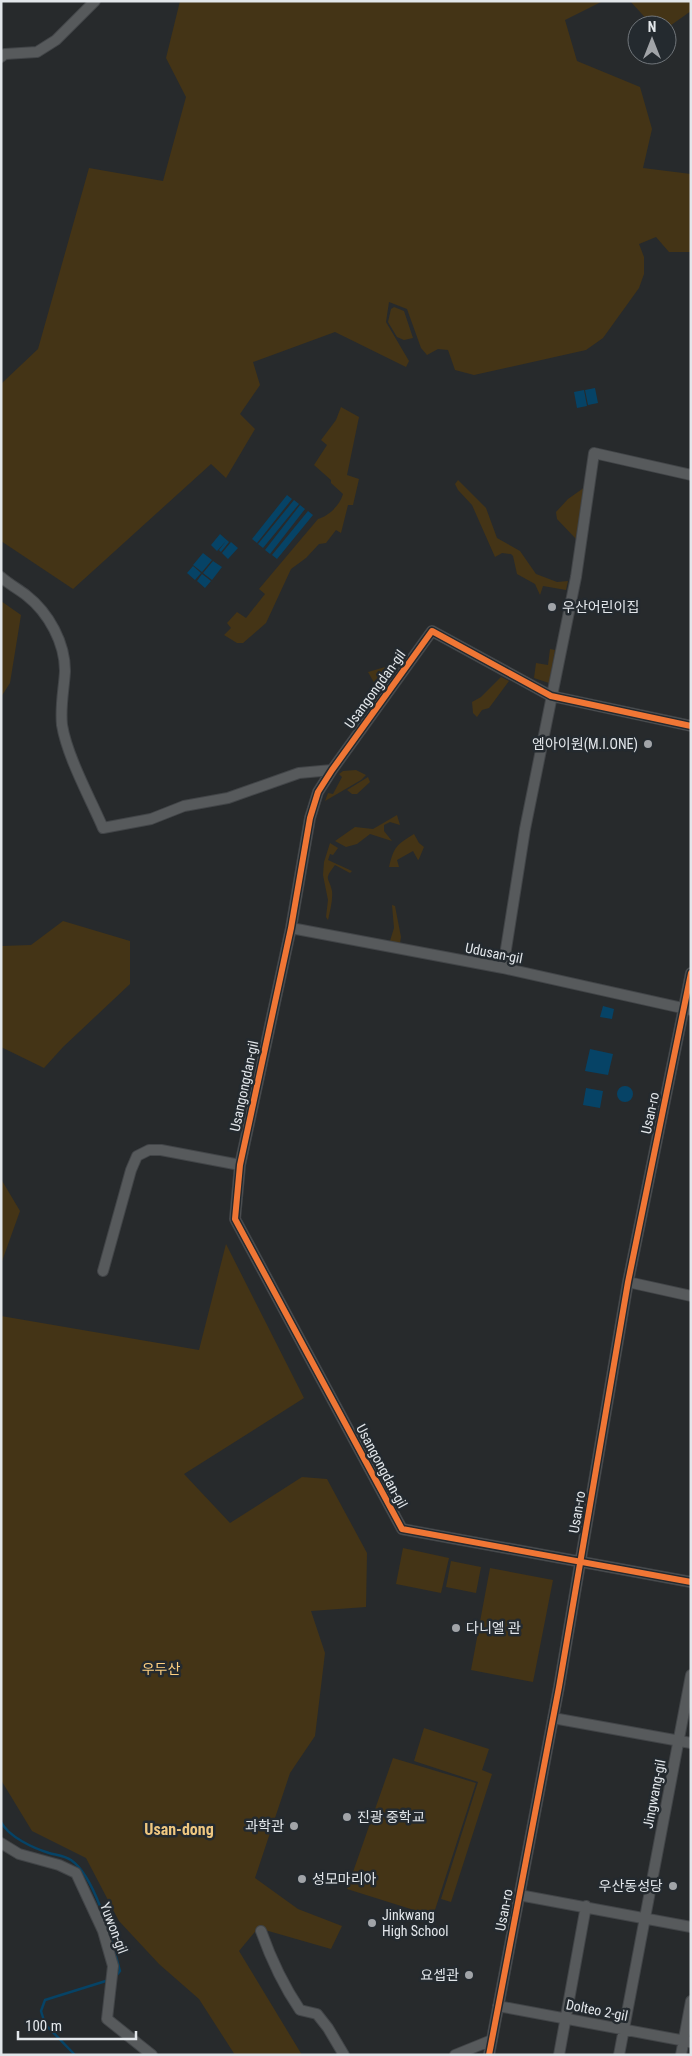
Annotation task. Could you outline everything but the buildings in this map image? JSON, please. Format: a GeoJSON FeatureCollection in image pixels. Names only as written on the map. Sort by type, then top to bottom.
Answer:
{"type":"FeatureCollection","features":[{"type":"Feature","properties":{"kind":"street"},"geometry":{"type":"LineString","coordinates":[[1,57],[5,54],[37,52],[56,40],[95,1]]}},
{"type":"Feature","properties":{"kind":"street"},"geometry":{"type":"LineString","coordinates":[[503,968],[524,831],[576,577],[594,453],[691,475]]}},
{"type":"Feature","properties":{"kind":"street"},"geometry":{"type":"LineString","coordinates":[[1,578],[27,596],[46,615],[64,652],[65,673],[61,700],[62,726],[71,755],[102,828],[151,819],[184,806],[228,798],[299,773],[332,770]]}},
{"type":"Feature","properties":{"kind":"street","name":"Usangongdan-gil"},"geometry":{"type":"LineString","coordinates":[[691,726],[551,696],[432,631],[318,792],[311,813],[291,928],[240,1165],[235,1219],[402,1529],[582,1560],[691,1582]]}},
{"type":"Feature","properties":{"kind":"street","name":"Udusan-gil"},"geometry":{"type":"LineString","coordinates":[[291,928],[503,968],[687,1009]]}},
{"type":"Feature","properties":{"kind":"street","name":"Usan-ro"},"geometry":{"type":"LineString","coordinates":[[489,2055],[582,1560],[628,1282],[687,1009],[691,973]]}},
{"type":"Feature","properties":{"kind":"street"},"geometry":{"type":"LineString","coordinates":[[103,1271],[131,1170],[137,1156],[149,1150],[161,1150],[240,1165]]}},
{"type":"Feature","properties":{"kind":"street"},"geometry":{"type":"LineString","coordinates":[[628,1282],[691,1296]]}},
{"type":"Feature","properties":{"kind":"street","name":"Jingwang-gil"},"geometry":{"type":"LineString","coordinates":[[619,2055],[691,1675]]}},
{"type":"Feature","properties":{"kind":"street"},"geometry":{"type":"LineString","coordinates":[[553,1718],[691,1743]]}},
{"type":"Feature","properties":{"kind":"street","name":"Yuwon-gil"},"geometry":{"type":"LineString","coordinates":[[1,1843],[19,1854],[59,1865],[76,1874],[102,1931],[111,1958],[113,1980],[108,2018],[152,2055]]}},
{"type":"Feature","properties":{"kind":"street"},"geometry":{"type":"LineString","coordinates":[[519,1894],[691,1927]]}},
{"type":"Feature","properties":{"kind":"street"},"geometry":{"type":"LineString","coordinates":[[559,2055],[586,1906]]}},
{"type":"Feature","properties":{"kind":"street"},"geometry":{"type":"LineString","coordinates":[[261,1931],[274,1964],[300,2010],[317,2014],[344,2055]]}},
{"type":"Feature","properties":{"kind":"street"},"geometry":{"type":"LineString","coordinates":[[681,2055],[687,2041],[691,2001]]}},
{"type":"Feature","properties":{"kind":"street","name":"Dolteo 2-gil"},"geometry":{"type":"LineString","coordinates":[[498,2006],[687,2041]]}},
{"type":"Feature","properties":{"kind":"street"},"geometry":{"type":"LineString","coordinates":[[455,2055],[492,2040]]}},
{"type":"Feature","properties":{"kind":"green space"},"geometry":{"type":"Polygon","coordinates":[[[180,1],[603,1],[565,20],[577,61],[640,87],[652,129],[643,168],[691,174],[691,252],[669,252],[656,237],[639,244],[644,257],[644,274],[639,288],[603,338],[586,350],[474,375],[455,370],[448,350],[438,349],[427,355],[421,348],[407,309],[389,302],[386,322],[409,361],[406,367],[335,332],[253,362],[260,385],[240,414],[255,429],[226,478],[211,464],[73,589],[1,541],[1,384],[38,349],[89,168],[163,181],[186,97],[166,58],[180,1]]]}},
{"type":"Feature","properties":{"kind":"green space"},"geometry":{"type":"Polygon","coordinates":[[[630,1],[691,1],[691,11],[677,21],[677,15],[643,15],[630,1]]]}},
{"type":"Feature","properties":{"kind":"green space"},"geometry":{"type":"Polygon","coordinates":[[[394,307],[404,311],[413,338],[404,340],[397,337],[388,322],[391,309],[394,307]]]}},
{"type":"Feature","properties":{"kind":"green space"},"geometry":{"type":"Polygon","coordinates":[[[341,407],[359,417],[347,475],[359,479],[353,505],[348,505],[341,533],[336,530],[326,543],[319,544],[306,558],[291,569],[266,623],[243,643],[237,643],[224,635],[231,628],[227,623],[237,612],[246,618],[265,594],[259,589],[318,519],[330,513],[342,498],[343,494],[314,465],[327,445],[321,440],[336,420],[341,407]]]}},
{"type":"Feature","properties":{"kind":"green space"},"geometry":{"type":"Polygon","coordinates":[[[458,480],[486,508],[497,538],[520,551],[536,574],[557,582],[568,581],[566,590],[543,586],[540,595],[535,584],[517,574],[511,554],[502,553],[495,557],[472,505],[455,484],[458,480]]]}},
{"type":"Feature","properties":{"kind":"green space"},"geometry":{"type":"Polygon","coordinates":[[[585,487],[576,539],[557,519],[556,512],[568,499],[585,487]]]}},
{"type":"Feature","properties":{"kind":"green space"},"geometry":{"type":"Polygon","coordinates":[[[1,601],[21,615],[10,683],[1,697],[1,601]]]}},
{"type":"Feature","properties":{"kind":"green space"},"geometry":{"type":"Polygon","coordinates":[[[550,649],[555,650],[549,683],[534,678],[536,663],[548,665],[550,649]]]}},
{"type":"Feature","properties":{"kind":"green space"},"geometry":{"type":"Polygon","coordinates":[[[392,665],[397,672],[380,693],[368,672],[392,665]]]}},
{"type":"Feature","properties":{"kind":"green space"},"geometry":{"type":"Polygon","coordinates":[[[501,677],[509,681],[489,708],[482,710],[477,717],[473,713],[472,702],[481,697],[501,677]]]}},
{"type":"Feature","properties":{"kind":"green space"},"geometry":{"type":"Polygon","coordinates":[[[356,770],[366,775],[361,780],[325,801],[328,793],[333,794],[342,777],[339,774],[343,771],[356,770]]]}},
{"type":"Feature","properties":{"kind":"green space"},"geometry":{"type":"Polygon","coordinates":[[[368,777],[370,782],[357,794],[352,794],[347,790],[368,777]]]}},
{"type":"Feature","properties":{"kind":"green space"},"geometry":{"type":"Polygon","coordinates":[[[397,815],[400,825],[390,822],[384,825],[384,831],[392,841],[370,834],[357,844],[346,847],[335,841],[355,827],[373,829],[397,815]]]}},
{"type":"Feature","properties":{"kind":"green space"},"geometry":{"type":"Polygon","coordinates":[[[414,834],[419,843],[424,847],[419,859],[413,851],[397,860],[399,867],[389,867],[392,855],[397,847],[414,834]]]}},
{"type":"Feature","properties":{"kind":"green space"},"geometry":{"type":"Polygon","coordinates":[[[330,843],[338,848],[333,855],[330,854],[328,860],[352,871],[350,873],[335,865],[328,876],[332,894],[328,920],[326,917],[328,900],[323,875],[324,862],[330,843]]]}},
{"type":"Feature","properties":{"kind":"green space"},"geometry":{"type":"Polygon","coordinates":[[[392,905],[395,906],[401,937],[400,943],[390,941],[394,928],[392,905]]]}},
{"type":"Feature","properties":{"kind":"green space"},"geometry":{"type":"Polygon","coordinates":[[[63,921],[130,941],[130,984],[63,1047],[44,1068],[1,1047],[1,946],[31,945],[63,921]]]}},
{"type":"Feature","properties":{"kind":"green space"},"geometry":{"type":"Polygon","coordinates":[[[1,1179],[20,1211],[1,1264],[1,1179]]]}},
{"type":"Feature","properties":{"kind":"green space","name":"우두산"},"geometry":{"type":"Polygon","coordinates":[[[226,1244],[304,1398],[184,1474],[230,1523],[302,1477],[327,1479],[367,1553],[366,1607],[311,1611],[325,1653],[315,1736],[290,1773],[255,1878],[298,1909],[342,1926],[331,1949],[258,1928],[239,1951],[302,2055],[235,2055],[199,1999],[159,1964],[119,1921],[86,1858],[32,1831],[1,1780],[1,1316],[199,1350],[226,1244]]]}},
{"type":"Feature","properties":{"kind":"green space"},"geometry":{"type":"Polygon","coordinates":[[[403,1548],[449,1558],[441,1593],[396,1584],[403,1548]]]}},
{"type":"Feature","properties":{"kind":"green space"},"geometry":{"type":"Polygon","coordinates":[[[451,1561],[481,1567],[476,1593],[446,1587],[451,1561]]]}},
{"type":"Feature","properties":{"kind":"green space"},"geometry":{"type":"Polygon","coordinates":[[[490,1568],[553,1580],[533,1682],[471,1670],[490,1568]]]}},
{"type":"Feature","properties":{"kind":"green space"},"geometry":{"type":"Polygon","coordinates":[[[424,1728],[489,1749],[482,1770],[492,1774],[451,1902],[441,1899],[478,1782],[414,1761],[424,1728]]]}},
{"type":"Feature","properties":{"kind":"green space"},"geometry":{"type":"Polygon","coordinates":[[[393,1758],[476,1783],[433,1916],[347,1889],[393,1758]]]}},
{"type":"Feature","properties":{"kind":"water"},"geometry":{"type":"Polygon","coordinates":[[[595,388],[598,403],[588,405],[585,390],[595,388]]]}},
{"type":"Feature","properties":{"kind":"water"},"geometry":{"type":"Polygon","coordinates":[[[584,390],[587,406],[577,408],[574,392],[584,390]]]}},
{"type":"Feature","properties":{"kind":"water"},"geometry":{"type":"Polygon","coordinates":[[[287,495],[292,499],[257,543],[252,539],[287,495]]]}},
{"type":"Feature","properties":{"kind":"water"},"geometry":{"type":"Polygon","coordinates":[[[294,500],[299,504],[263,548],[258,544],[294,500]]]}},
{"type":"Feature","properties":{"kind":"water"},"geometry":{"type":"Polygon","coordinates":[[[300,505],[305,509],[270,554],[265,550],[300,505]]]}},
{"type":"Feature","properties":{"kind":"water"},"geometry":{"type":"Polygon","coordinates":[[[308,511],[313,515],[277,559],[272,555],[308,511]]]}},
{"type":"Feature","properties":{"kind":"water"},"geometry":{"type":"Polygon","coordinates":[[[220,534],[229,542],[221,552],[219,550],[226,541],[217,551],[211,545],[220,534]]]}},
{"type":"Feature","properties":{"kind":"water"},"geometry":{"type":"Polygon","coordinates":[[[231,542],[238,548],[228,559],[222,553],[231,542]]]}},
{"type":"Feature","properties":{"kind":"water"},"geometry":{"type":"Polygon","coordinates":[[[203,553],[212,560],[202,572],[193,565],[203,553]]]}},
{"type":"Feature","properties":{"kind":"water"},"geometry":{"type":"Polygon","coordinates":[[[213,561],[222,567],[212,580],[203,573],[213,561]]]}},
{"type":"Feature","properties":{"kind":"water"},"geometry":{"type":"Polygon","coordinates":[[[193,566],[201,573],[195,580],[187,573],[193,566]]]}},
{"type":"Feature","properties":{"kind":"water"},"geometry":{"type":"Polygon","coordinates":[[[202,574],[211,581],[205,588],[197,581],[202,574]]]}},
{"type":"Feature","properties":{"kind":"water"},"geometry":{"type":"Polygon","coordinates":[[[603,1006],[614,1009],[612,1019],[600,1017],[603,1006]]]}},
{"type":"Feature","properties":{"kind":"water"},"geometry":{"type":"Polygon","coordinates":[[[590,1049],[613,1054],[608,1075],[585,1071],[590,1049]]]}},
{"type":"Feature","properties":{"kind":"water"},"geometry":{"type":"Polygon","coordinates":[[[622,1086],[628,1086],[633,1091],[631,1100],[622,1102],[617,1097],[617,1091],[622,1086]]]}},
{"type":"Feature","properties":{"kind":"water"},"geometry":{"type":"Polygon","coordinates":[[[586,1088],[603,1091],[600,1108],[583,1105],[586,1088]]]}},
{"type":"Feature","properties":{"kind":"waterway"},"geometry":{"type":"LineString","coordinates":[[1,1822],[22,1841],[43,1851],[69,1859],[80,1868],[88,1880],[108,1928],[120,1971],[116,1976]]}},
{"type":"Feature","properties":{"kind":"waterway"},"geometry":{"type":"LineString","coordinates":[[75,2055],[45,2024],[41,2011],[45,2000],[109,1980]]}},
{"type":"Feature","properties":{"kind":"cycle path"},"geometry":{"type":"LineString","coordinates":[[691,726],[551,696],[432,631],[318,792],[310,818],[291,928],[240,1165],[235,1219],[402,1529],[691,1582]]}},
{"type":"Feature","properties":{"kind":"cycle path"},"geometry":{"type":"LineString","coordinates":[[489,2055],[559,1687],[628,1282],[691,973]]}},
{"type":"Feature","properties":{"kind":"place","name":"우산어린이집"},"geometry":{"type":"Point","coordinates":[552,607]}},
{"type":"Feature","properties":{"kind":"place","name":"엠아이원(M.I.ONE)"},"geometry":{"type":"Point","coordinates":[648,744]}},
{"type":"Feature","properties":{"kind":"place","name":"다니엘 관"},"geometry":{"type":"Point","coordinates":[456,1628]}},
{"type":"Feature","properties":{"kind":"place","name":"진광 중학교"},"geometry":{"type":"Point","coordinates":[347,1817]}},
{"type":"Feature","properties":{"kind":"place","name":"과학관"},"geometry":{"type":"Point","coordinates":[294,1826]}},
{"type":"Feature","properties":{"kind":"place","name":"성모마리아"},"geometry":{"type":"Point","coordinates":[302,1879]}},
{"type":"Feature","properties":{"kind":"place","name":"우산동성당"},"geometry":{"type":"Point","coordinates":[673,1886]}},
{"type":"Feature","properties":{"kind":"place","name":"Jinkwang High School"},"geometry":{"type":"Point","coordinates":[372,1923]}},
{"type":"Feature","properties":{"kind":"place","name":"요셉관"},"geometry":{"type":"Point","coordinates":[469,1975]}},
{"type":"Feature","properties":{"kind":"district","name":"Usan-dong"},"geometry":{"type":"Point","coordinates":[179,1829]}}]}
